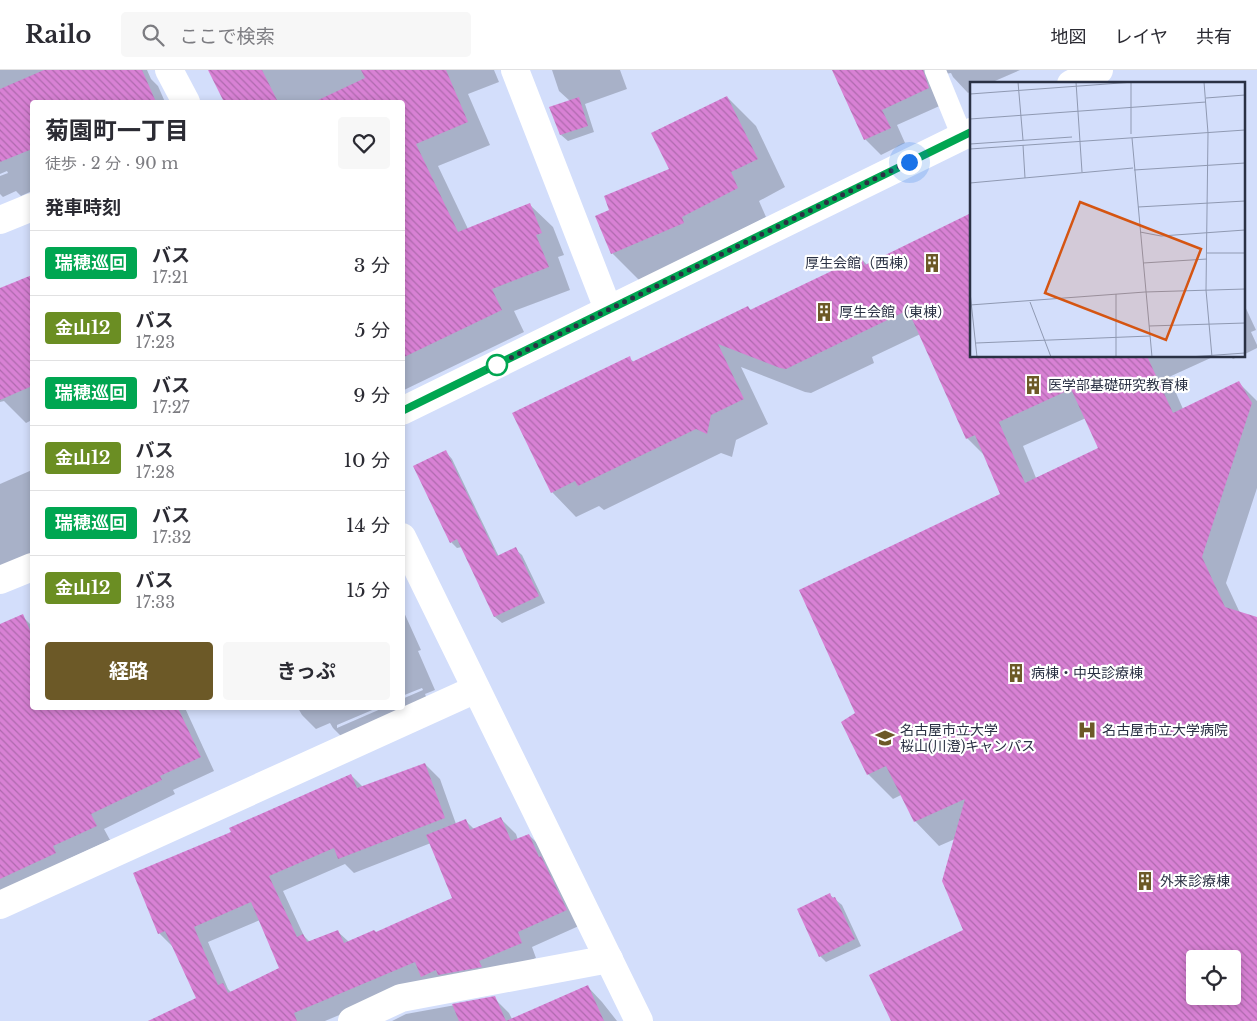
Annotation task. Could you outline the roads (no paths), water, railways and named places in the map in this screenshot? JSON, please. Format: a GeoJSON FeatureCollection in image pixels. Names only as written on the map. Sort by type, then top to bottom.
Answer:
{"type":"FeatureCollection","features":[{"type":"Feature","properties":{"kind":"street"},"geometry":{"type":"LineString","coordinates":[[169,70],[185,100]]}},
{"type":"Feature","properties":{"kind":"street"},"geometry":{"type":"LineString","coordinates":[[515,70],[608,309]]}},
{"type":"Feature","properties":{"kind":"street"},"geometry":{"type":"LineString","coordinates":[[1075,82],[1099,70]]}},
{"type":"Feature","properties":{"kind":"street"},"geometry":{"type":"LineString","coordinates":[[405,410],[966,134]]}},
{"type":"Feature","properties":{"kind":"street"},"geometry":{"type":"LineString","coordinates":[[0,220],[30,208]]}},
{"type":"Feature","properties":{"kind":"street"},"geometry":{"type":"LineString","coordinates":[[405,543],[638,1021]]}},
{"type":"Feature","properties":{"kind":"street"},"geometry":{"type":"LineString","coordinates":[[0,580],[30,568]]}},
{"type":"Feature","properties":{"kind":"street"},"geometry":{"type":"LineString","coordinates":[[0,905],[476,689]]}},
{"type":"Feature","properties":{"kind":"street"},"geometry":{"type":"LineString","coordinates":[[352,1021],[401,998],[609,959]]}},
{"type":"Feature","properties":{"kind":"lane"},"geometry":{"type":"LineString","coordinates":[[935,70],[966,134]]}},
{"type":"Feature","properties":{"kind":"place","name":"厚生会館（西棟）"},"geometry":{"type":"Point","coordinates":[932,263]}},
{"type":"Feature","properties":{"kind":"place","name":"厚生会館（東棟）"},"geometry":{"type":"Point","coordinates":[824,312]}},
{"type":"Feature","properties":{"kind":"place","name":"医学部基礎研究教育棟"},"geometry":{"type":"Point","coordinates":[1033,385]}},
{"type":"Feature","properties":{"kind":"place","name":"病棟・中央診療棟"},"geometry":{"type":"Point","coordinates":[1016,673]}},
{"type":"Feature","properties":{"kind":"place","name":"名古屋市立大学病院"},"geometry":{"type":"Point","coordinates":[1087,730]}},
{"type":"Feature","properties":{"kind":"place","name":"名古屋市立大学 桜山(川澄)キャンパス"},"geometry":{"type":"Point","coordinates":[885,738]}},
{"type":"Feature","properties":{"kind":"place","name":"外来診療棟"},"geometry":{"type":"Point","coordinates":[1145,881]}}]}
